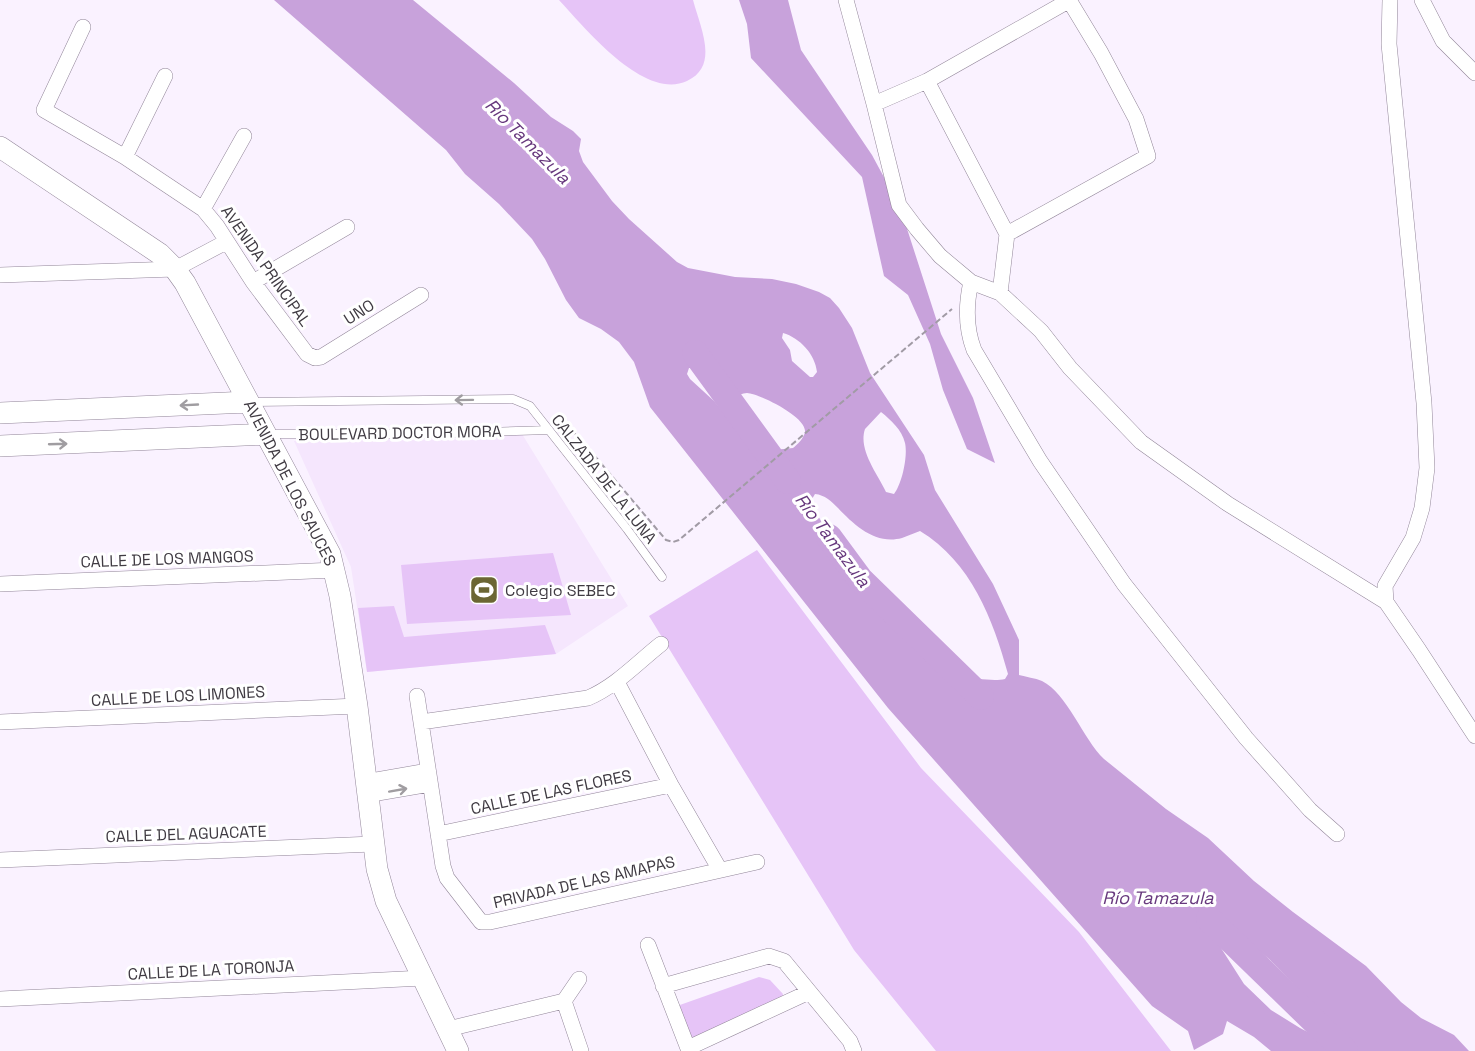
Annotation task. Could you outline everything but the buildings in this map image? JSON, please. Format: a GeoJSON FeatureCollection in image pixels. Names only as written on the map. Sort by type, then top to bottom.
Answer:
{"type":"FeatureCollection","features":[{"type":"Feature","properties":{"kind":"street"},"geometry":{"type":"LineString","coordinates":[[846,0],[899,205],[940,256],[971,282],[1000,293],[1041,331],[1070,368],[1141,442],[1228,504],[1386,602],[1475,736]]}},
{"type":"Feature","properties":{"kind":"street"},"geometry":{"type":"LineString","coordinates":[[874,104],[927,81],[1070,0],[1136,119],[1148,156],[1007,234]]}},
{"type":"Feature","properties":{"kind":"street"},"geometry":{"type":"LineString","coordinates":[[1386,602],[1386,586],[1413,538],[1422,508],[1426,468],[1424,403],[1392,91],[1389,44],[1390,0]]}},
{"type":"Feature","properties":{"kind":"street"},"geometry":{"type":"LineString","coordinates":[[1422,0],[1443,41],[1475,74]]}},
{"type":"Feature","properties":{"kind":"street","name":"AVENIDA PRINCIPAL"},"geometry":{"type":"LineString","coordinates":[[83,27],[44,110],[125,157],[203,209],[217,226],[253,282],[308,354],[315,358]]}},
{"type":"Feature","properties":{"kind":"street"},"geometry":{"type":"LineString","coordinates":[[125,157],[165,76]]}},
{"type":"Feature","properties":{"kind":"street"},"geometry":{"type":"LineString","coordinates":[[927,81],[1007,234],[1000,293]]}},
{"type":"Feature","properties":{"kind":"street"},"geometry":{"type":"LineString","coordinates":[[203,209],[244,136]]}},
{"type":"Feature","properties":{"kind":"street","name":"AVENIDA DE LOS SAUCES"},"geometry":{"type":"LineString","coordinates":[[0,147],[144,243],[175,269],[330,554],[335,570],[357,706],[373,844],[380,884],[458,1051]]}},
{"type":"Feature","properties":{"kind":"street"},"geometry":{"type":"LineString","coordinates":[[253,282],[347,227]]}},
{"type":"Feature","properties":{"kind":"street"},"geometry":{"type":"LineString","coordinates":[[0,275],[175,269],[226,242]]}},
{"type":"Feature","properties":{"kind":"street"},"geometry":{"type":"LineString","coordinates":[[971,282],[968,295],[969,336],[974,350],[1040,461],[1124,584],[1232,720],[1310,810],[1337,834]]}},
{"type":"Feature","properties":{"kind":"street","name":"UNO"},"geometry":{"type":"LineString","coordinates":[[315,358],[321,357],[421,295]]}},
{"type":"Feature","properties":{"kind":"street","name":"BOULEVARD DOCTOR MORA"},"geometry":{"type":"LineString","coordinates":[[0,413],[248,402]]}},
{"type":"Feature","properties":{"kind":"street","name":"BOULEVARD DOCTOR MORA"},"geometry":{"type":"LineString","coordinates":[[0,446],[265,434]]}},
{"type":"Feature","properties":{"kind":"street","name":"CALLE DE LOS MANGOS"},"geometry":{"type":"LineString","coordinates":[[0,584],[335,570]]}},
{"type":"Feature","properties":{"kind":"street"},"geometry":{"type":"LineString","coordinates":[[421,722],[578,700],[604,692],[661,644]]}},
{"type":"Feature","properties":{"kind":"street"},"geometry":{"type":"LineString","coordinates":[[617,682],[671,785],[720,870]]}},
{"type":"Feature","properties":{"kind":"street"},"geometry":{"type":"LineString","coordinates":[[417,696],[438,834]]}},
{"type":"Feature","properties":{"kind":"street","name":"CALLE DE LOS LIMONES"},"geometry":{"type":"LineString","coordinates":[[0,722],[357,706]]}},
{"type":"Feature","properties":{"kind":"street"},"geometry":{"type":"LineString","coordinates":[[366,788],[429,778]]}},
{"type":"Feature","properties":{"kind":"street","name":"CALLE DE LAS FLORES"},"geometry":{"type":"LineString","coordinates":[[438,834],[671,785]]}},
{"type":"Feature","properties":{"kind":"street","name":"PRIVADA DE LAS AMAPAS"},"geometry":{"type":"LineString","coordinates":[[438,834],[447,878],[481,922],[490,922],[757,861]]}},
{"type":"Feature","properties":{"kind":"street","name":"CALLE DEL AGUACATE"},"geometry":{"type":"LineString","coordinates":[[0,860],[373,844]]}},
{"type":"Feature","properties":{"kind":"street"},"geometry":{"type":"LineString","coordinates":[[648,945],[689,1049],[809,992]]}},
{"type":"Feature","properties":{"kind":"street"},"geometry":{"type":"LineString","coordinates":[[663,986],[769,956],[784,961],[850,1041],[854,1051]]}},
{"type":"Feature","properties":{"kind":"street","name":"CALLE DE LA TORONJA"},"geometry":{"type":"LineString","coordinates":[[0,999],[423,978]]}},
{"type":"Feature","properties":{"kind":"street"},"geometry":{"type":"LineString","coordinates":[[448,1029],[564,1001],[579,979]]}},
{"type":"Feature","properties":{"kind":"street"},"geometry":{"type":"LineString","coordinates":[[564,1001],[581,1051]]}},
{"type":"Feature","properties":{"kind":"lane","name":"BOULEVARD DOCTOR MORA"},"geometry":{"type":"LineString","coordinates":[[248,402],[513,399],[522,401]]}},
{"type":"Feature","properties":{"kind":"lane","name":"CALZADA DE LA LUNA"},"geometry":{"type":"LineString","coordinates":[[522,401],[530,406],[662,577]]}},
{"type":"Feature","properties":{"kind":"lane","name":"BOULEVARD DOCTOR MORA"},"geometry":{"type":"LineString","coordinates":[[265,434],[418,434],[549,430]]}},
{"type":"Feature","properties":{"kind":"path"},"geometry":{"type":"LineString","coordinates":[[549,430],[563,428],[577,435],[657,531],[666,540],[673,542],[679,540],[960,302]]}},
{"type":"Feature","properties":{"kind":"shaded area"},"geometry":{"type":"Polygon","coordinates":[[[559,0],[693,0],[705,45],[703,66],[687,81],[670,84],[653,81],[634,72],[617,58],[559,0]]]}},
{"type":"Feature","properties":{"kind":"shaded area","name":"Colegio SEBEC"},"geometry":{"type":"Polygon","coordinates":[[[522,434],[628,606],[556,654],[367,672],[351,567],[294,441],[522,434]]]}},
{"type":"Feature","properties":{"kind":"shaded area"},"geometry":{"type":"Polygon","coordinates":[[[757,550],[921,768],[1079,932],[1171,1051],[936,1051],[854,950],[649,616],[757,550]]]}},
{"type":"Feature","properties":{"kind":"shaded area","name":"Colegio SEBEC"},"geometry":{"type":"Polygon","coordinates":[[[553,553],[571,615],[407,624],[401,565],[553,553]]]}},
{"type":"Feature","properties":{"kind":"shaded area","name":"Colegio SEBEC"},"geometry":{"type":"Polygon","coordinates":[[[394,606],[404,637],[545,625],[556,654],[367,672],[358,608],[394,606]]]}},
{"type":"Feature","properties":{"kind":"shaded area"},"geometry":{"type":"Polygon","coordinates":[[[759,977],[770,980],[783,994],[781,1001],[694,1046],[677,1006],[759,977]]]}},
{"type":"Feature","properties":{"kind":"water","name":"Río Tamazula"},"geometry":{"type":"Polygon","coordinates":[[[274,0],[413,0],[514,83],[551,117],[573,131],[581,139],[579,151],[583,162],[612,201],[677,262],[688,268],[735,277],[772,279],[796,284],[830,298],[852,328],[870,373],[924,455],[935,490],[993,584],[1019,640],[1019,675],[1042,681],[1051,687],[1104,759],[1166,809],[1208,838],[1254,881],[1293,912],[1366,966],[1401,1002],[1421,1018],[1454,1035],[1469,1051],[1271,1051],[1254,1037],[1227,1021],[1223,1034],[1194,1050],[1188,1031],[1152,1006],[888,708],[650,407],[634,362],[619,342],[601,329],[579,318],[566,300],[532,239],[499,204],[465,174],[446,150],[274,0]],[[783,333],[782,338],[790,350],[792,361],[810,377],[813,377],[817,372],[810,353],[789,335],[783,333]],[[689,368],[687,374],[714,401],[756,452],[793,448],[803,437],[804,426],[782,407],[753,394],[744,393],[733,397],[724,385],[694,368],[689,368]],[[881,412],[865,429],[866,453],[886,492],[894,494],[900,484],[905,462],[904,438],[889,418],[881,412]],[[815,494],[812,499],[815,511],[858,581],[867,588],[932,663],[946,671],[967,677],[988,680],[1005,679],[1008,674],[1002,653],[978,594],[966,575],[938,544],[920,531],[902,538],[883,539],[875,536],[859,527],[828,499],[815,494]],[[1238,942],[1221,943],[1221,948],[1244,984],[1271,1010],[1331,1044],[1325,1025],[1316,1011],[1270,960],[1254,948],[1238,942]]]}},
{"type":"Feature","properties":{"kind":"water"},"geometry":{"type":"Polygon","coordinates":[[[739,0],[788,0],[801,50],[872,155],[900,207],[941,334],[973,398],[995,463],[967,449],[943,390],[930,344],[908,295],[884,276],[862,177],[751,58],[747,24],[739,0]]]}},
{"type":"Feature","properties":{"kind":"waterway","name":"Río Tamazula"},"geometry":{"type":"LineString","coordinates":[[695,353],[788,481]]}},
{"type":"Feature","properties":{"kind":"waterway","name":"Río Tamazula"},"geometry":{"type":"LineString","coordinates":[[829,537],[860,579],[981,697]]}},
{"type":"Feature","properties":{"kind":"waterway","name":"Río Tamazula"},"geometry":{"type":"LineString","coordinates":[[1209,919],[1345,1051]]}},
{"type":"Feature","properties":{"kind":"place","name":"Colegio SEBEC"},"geometry":{"type":"Point","coordinates":[484,590]}}]}
